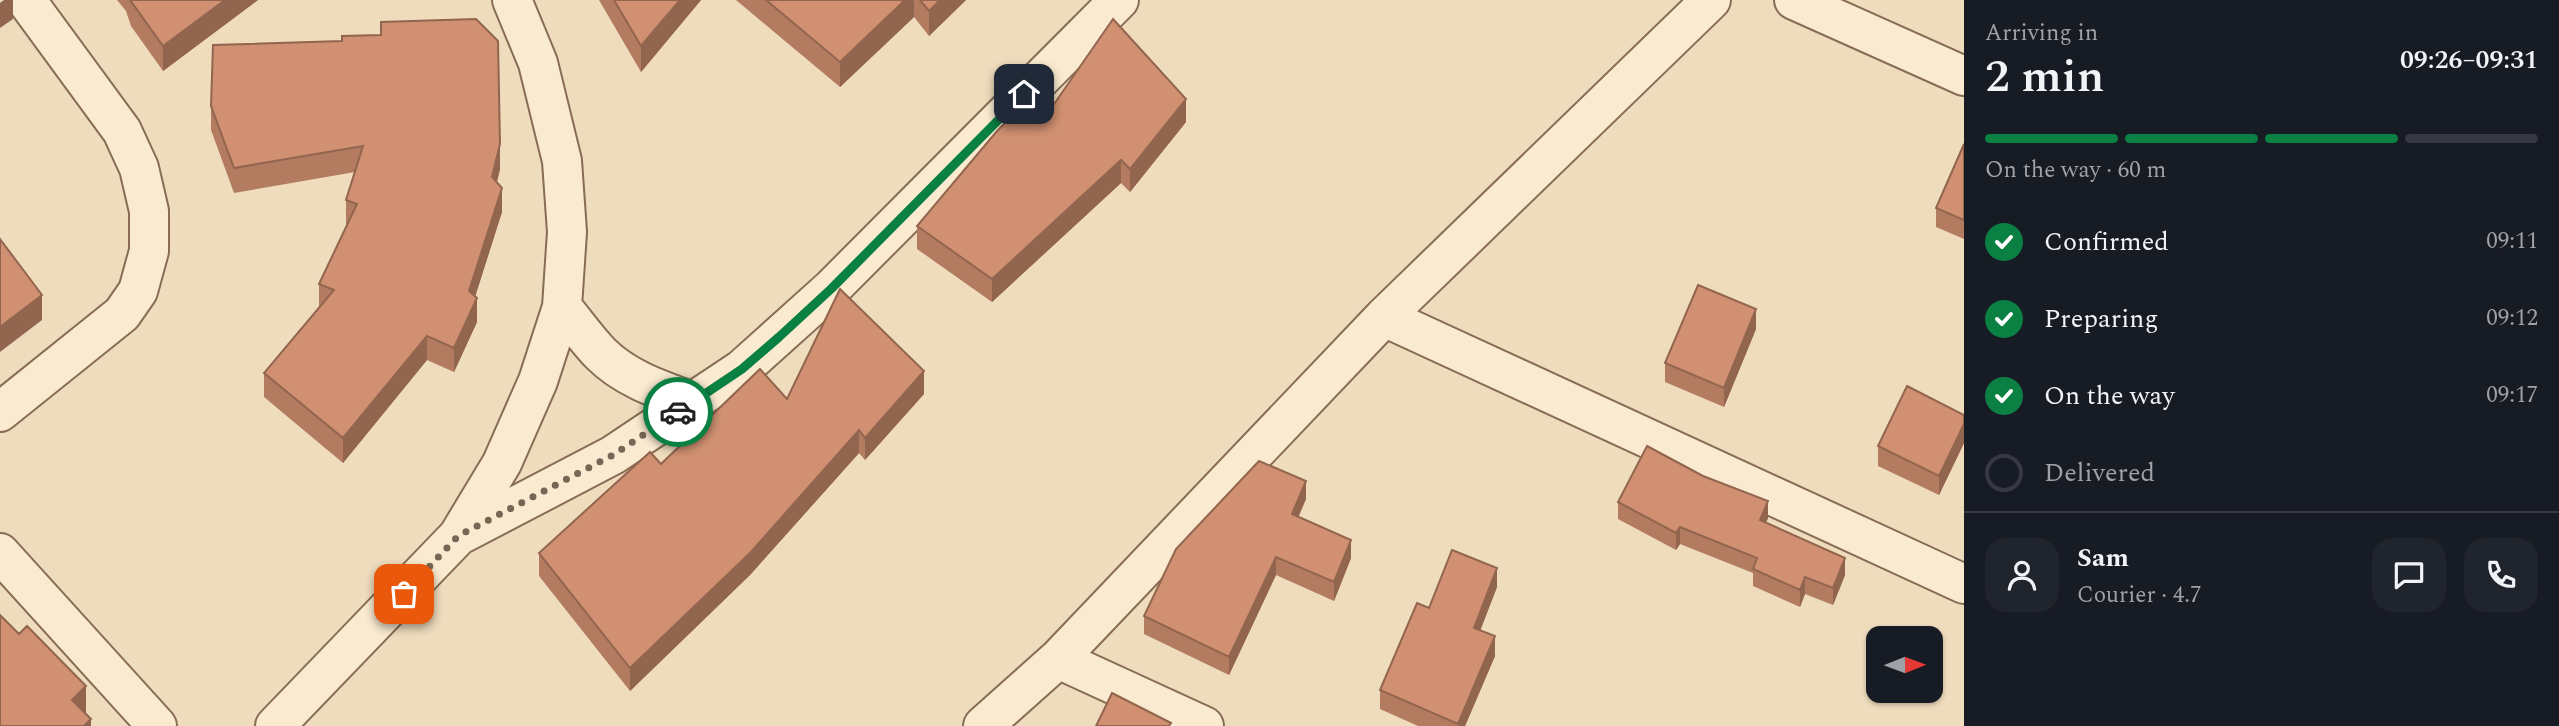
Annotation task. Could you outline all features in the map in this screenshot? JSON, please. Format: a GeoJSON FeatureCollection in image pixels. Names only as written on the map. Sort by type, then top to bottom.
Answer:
{"type":"FeatureCollection","features":[{"type":"Feature","properties":{"kind":"street"},"geometry":{"type":"LineString","coordinates":[[0,412],[122,314],[138,291],[149,251],[149,211],[139,168],[122,131],[26,0]]}},
{"type":"Feature","properties":{"kind":"street"},"geometry":{"type":"LineString","coordinates":[[275,726],[458,536],[502,463],[538,381],[562,307],[567,232],[562,161],[538,63],[512,0]]}},
{"type":"Feature","properties":{"kind":"street"},"geometry":{"type":"LineString","coordinates":[[983,726],[1058,659],[1384,317],[1711,0]]}},
{"type":"Feature","properties":{"kind":"street"},"geometry":{"type":"LineString","coordinates":[[1794,0],[1964,76]]}},
{"type":"Feature","properties":{"kind":"street"},"geometry":{"type":"LineString","coordinates":[[458,536],[613,455],[742,369],[831,289],[1101,6]]}},
{"type":"Feature","properties":{"kind":"street"},"geometry":{"type":"LineString","coordinates":[[562,307],[601,354],[628,375],[693,402]]}},
{"type":"Feature","properties":{"kind":"street"},"geometry":{"type":"LineString","coordinates":[[1384,317],[1964,584]]}},
{"type":"Feature","properties":{"kind":"street"},"geometry":{"type":"LineString","coordinates":[[0,553],[157,726]]}},
{"type":"Feature","properties":{"kind":"street"},"geometry":{"type":"LineString","coordinates":[[1058,659],[1203,726]]}},
{"type":"Feature","properties":{"kind":"building"},"geometry":{"type":"Polygon","coordinates":[[[130,0],[225,0],[163,46],[130,0]]]}},
{"type":"Feature","properties":{"kind":"building"},"geometry":{"type":"Polygon","coordinates":[[[614,0],[680,0],[641,46],[614,0]]]}},
{"type":"Feature","properties":{"kind":"building"},"geometry":{"type":"Polygon","coordinates":[[[766,0],[905,0],[840,62],[766,0]]]}},
{"type":"Feature","properties":{"kind":"building"},"geometry":{"type":"Polygon","coordinates":[[[920,0],[940,0],[929,11],[920,0]]]}},
{"type":"Feature","properties":{"kind":"building"},"geometry":{"type":"Polygon","coordinates":[[[476,19],[498,41],[500,144],[492,177],[502,188],[469,291],[477,298],[454,348],[427,336],[343,438],[264,373],[334,290],[319,284],[357,204],[346,200],[363,146],[234,168],[211,106],[213,45],[342,41],[342,36],[381,35],[381,22],[476,19]]]}},
{"type":"Feature","properties":{"kind":"building"},"geometry":{"type":"Polygon","coordinates":[[[1113,19],[1186,99],[1130,169],[1121,160],[992,279],[917,226],[997,131],[1026,102],[1043,120],[1113,19]]]}},
{"type":"Feature","properties":{"kind":"building"},"geometry":{"type":"Polygon","coordinates":[[[1964,144],[1964,220],[1936,208],[1964,144]]]}},
{"type":"Feature","properties":{"kind":"building"},"geometry":{"type":"Polygon","coordinates":[[[0,239],[42,295],[0,327],[0,239]]]}},
{"type":"Feature","properties":{"kind":"building"},"geometry":{"type":"Polygon","coordinates":[[[1698,285],[1756,309],[1724,388],[1665,363],[1698,285]]]}},
{"type":"Feature","properties":{"kind":"building"},"geometry":{"type":"Polygon","coordinates":[[[840,289],[924,371],[865,438],[859,430],[750,553],[630,668],[539,553],[650,452],[661,464],[760,369],[787,399],[840,289]]]}},
{"type":"Feature","properties":{"kind":"building"},"geometry":{"type":"Polygon","coordinates":[[[1907,386],[1964,415],[1964,424],[1939,476],[1878,446],[1907,386]]]}},
{"type":"Feature","properties":{"kind":"building"},"geometry":{"type":"Polygon","coordinates":[[[1647,446],[1703,476],[1768,501],[1760,520],[1845,558],[1833,588],[1805,577],[1800,590],[1753,569],[1757,558],[1680,527],[1676,533],[1618,502],[1647,446]]]}},
{"type":"Feature","properties":{"kind":"building"},"geometry":{"type":"Polygon","coordinates":[[[1259,461],[1306,481],[1292,514],[1351,540],[1334,582],[1276,557],[1229,657],[1144,616],[1176,549],[1259,461]]]}},
{"type":"Feature","properties":{"kind":"building"},"geometry":{"type":"Polygon","coordinates":[[[1452,550],[1497,568],[1474,628],[1495,636],[1458,724],[1380,690],[1417,603],[1429,608],[1452,550]]]}},
{"type":"Feature","properties":{"kind":"building"},"geometry":{"type":"Polygon","coordinates":[[[0,615],[19,634],[27,626],[86,686],[72,700],[91,719],[84,726],[0,726],[0,615]]]}},
{"type":"Feature","properties":{"kind":"building"},"geometry":{"type":"Polygon","coordinates":[[[1112,693],[1171,723],[1169,726],[1096,726],[1112,693]]]}},
{"type":"Feature","properties":{"kind":"way so far"},"geometry":{"type":"LineString","coordinates":[[404,594],[458,536],[613,455],[678,412]]}},
{"type":"Feature","properties":{"kind":"route"},"geometry":{"type":"LineString","coordinates":[[678,412],[742,369],[779,337],[831,289],[1024,94]]}}]}
